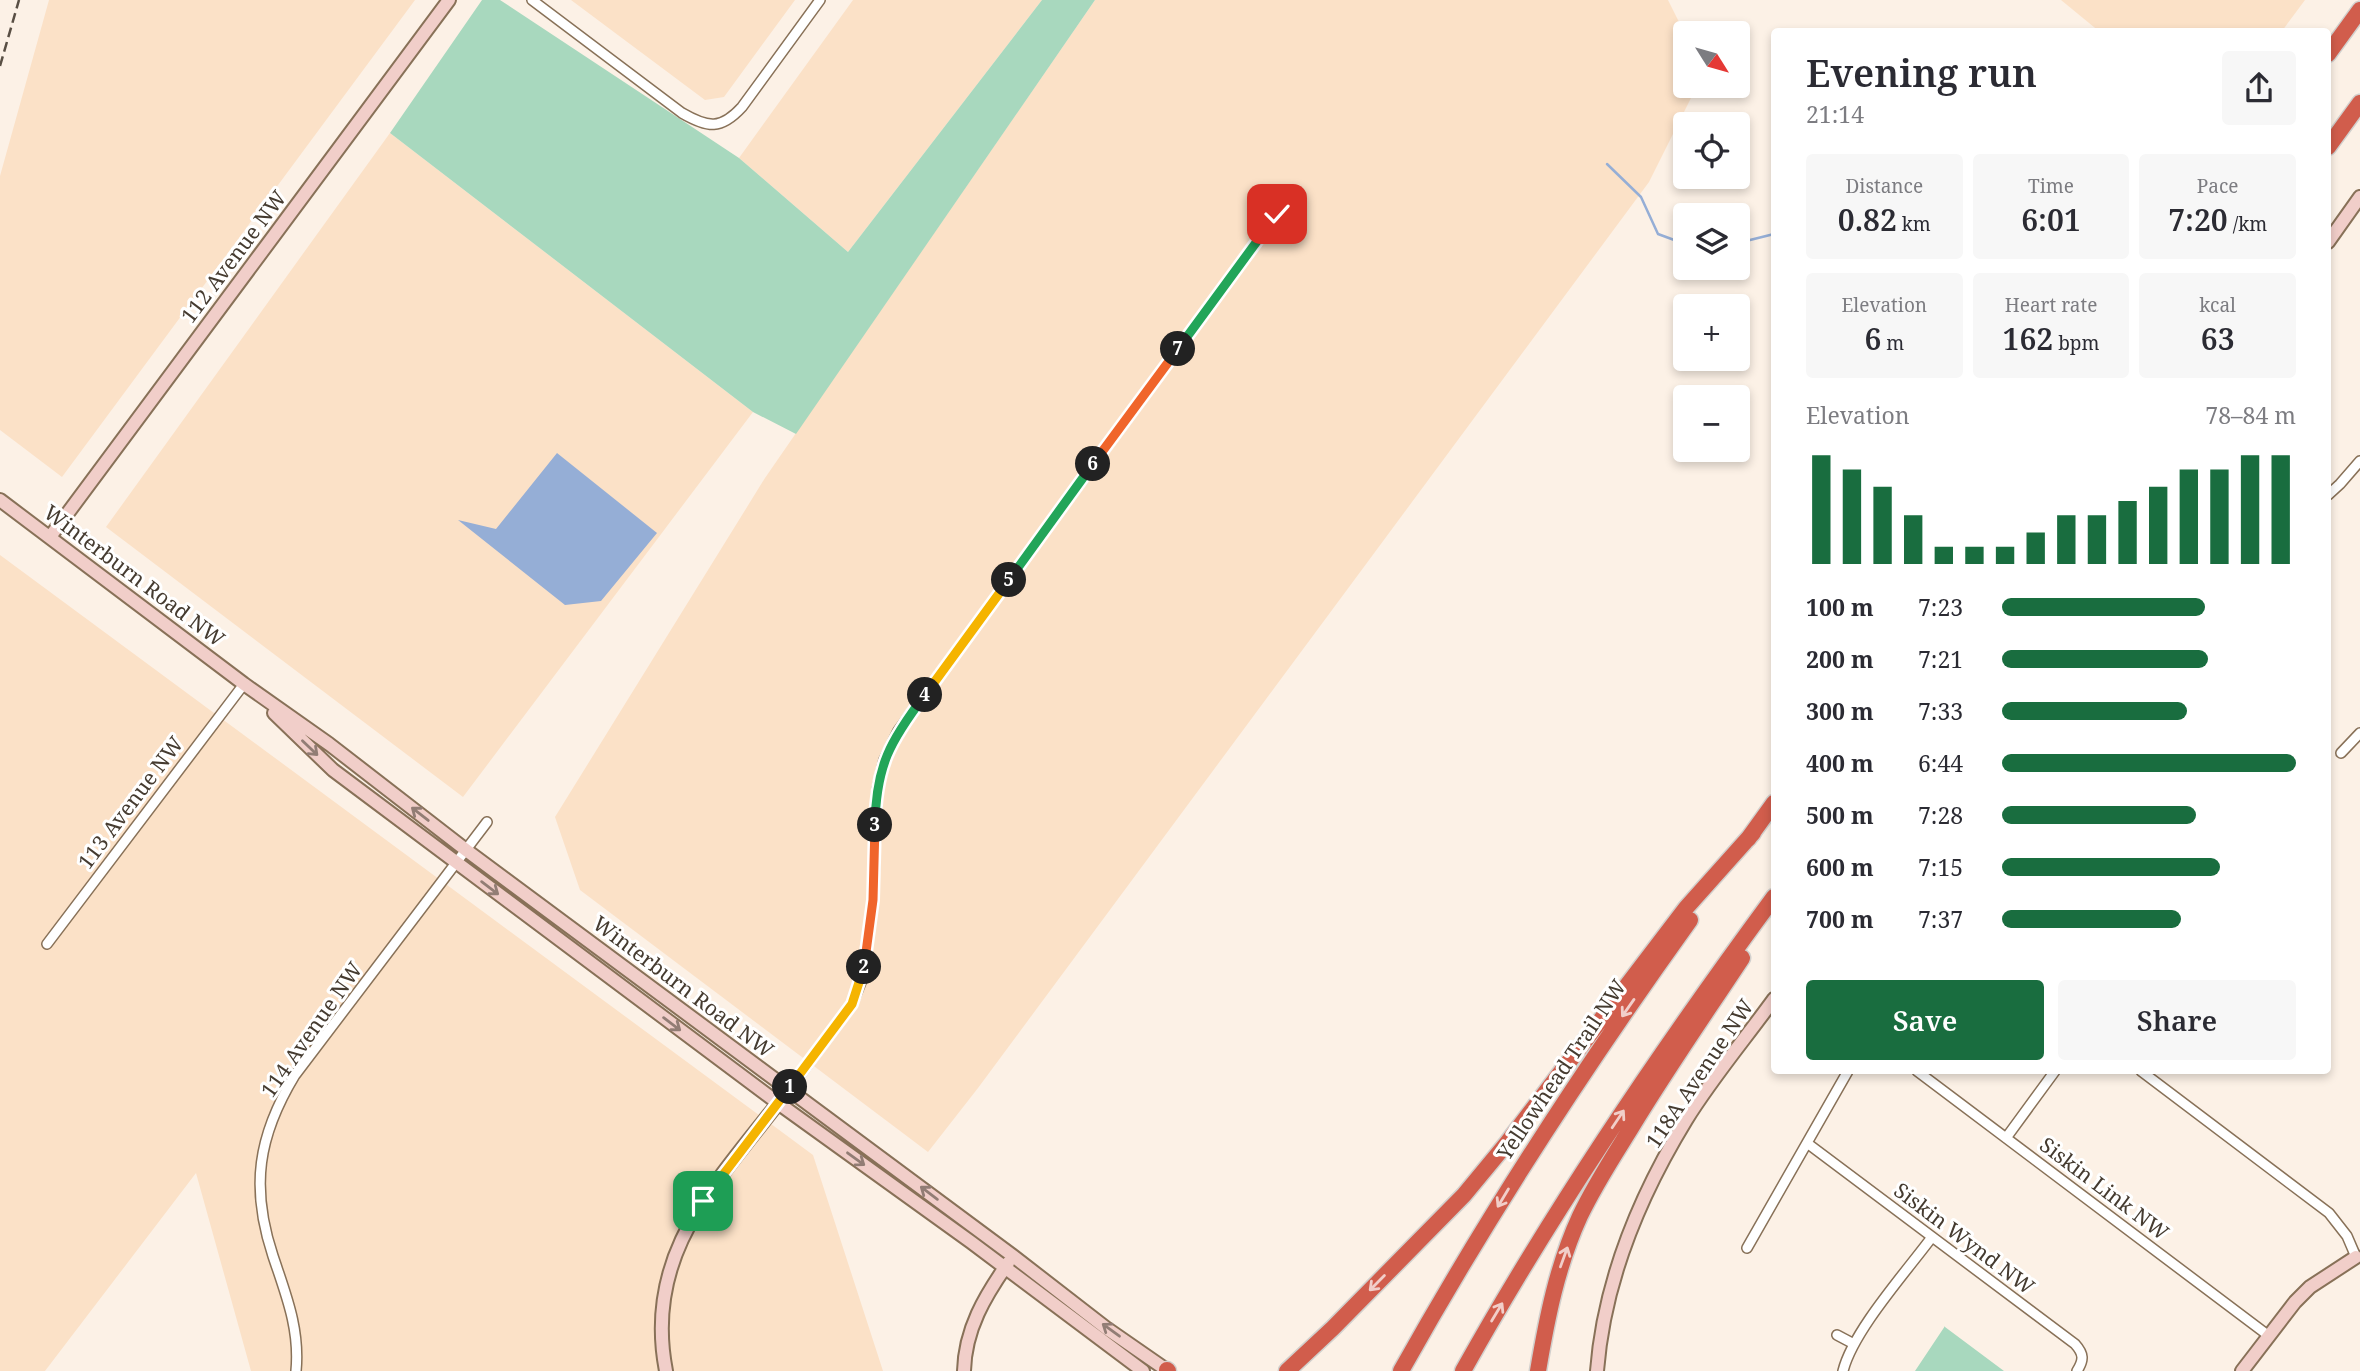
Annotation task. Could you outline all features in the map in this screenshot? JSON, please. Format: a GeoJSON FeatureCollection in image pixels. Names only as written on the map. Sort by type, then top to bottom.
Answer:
{"type":"FeatureCollection","features":[{"type":"Feature","properties":{"kind":"highway"},"geometry":{"type":"LineString","coordinates":[[2331,50],[2360,10]]}},
{"type":"Feature","properties":{"kind":"highway"},"geometry":{"type":"LineString","coordinates":[[2331,143],[2360,103]]}},
{"type":"Feature","properties":{"kind":"highway","name":"Yellowhead Trail NW"},"geometry":{"type":"LineString","coordinates":[[1401,1371],[1550,1123],[1771,807]]}},
{"type":"Feature","properties":{"kind":"highway"},"geometry":{"type":"LineString","coordinates":[[1287,1371],[1464,1195],[1523,1123],[1686,908],[1753,833]]}},
{"type":"Feature","properties":{"kind":"highway"},"geometry":{"type":"LineString","coordinates":[[1463,1371],[1606,1136],[1703,994],[1771,901]]}},
{"type":"Feature","properties":{"kind":"highway"},"geometry":{"type":"LineString","coordinates":[[1538,1371],[1550,1303],[1562,1261],[1580,1216],[1649,1098],[1771,914]]}},
{"type":"Feature","properties":{"kind":"highway"},"geometry":{"type":"LineString","coordinates":[[1298,1371],[1333,1328]]}},
{"type":"Feature","properties":{"kind":"main road","name":"112 Avenue NW"},"geometry":{"type":"LineString","coordinates":[[50,537],[449,0]]}},
{"type":"Feature","properties":{"kind":"main road"},"geometry":{"type":"LineString","coordinates":[[2331,238],[2360,197]]}},
{"type":"Feature","properties":{"kind":"main road","name":"Winterburn Road NW"},"geometry":{"type":"LineString","coordinates":[[0,500],[1168,1371]]}},
{"type":"Feature","properties":{"kind":"main road","name":"Winterburn Road NW"},"geometry":{"type":"LineString","coordinates":[[244,684],[333,770],[778,1103],[1143,1371]]}},
{"type":"Feature","properties":{"kind":"main road","name":"118A Avenue NW"},"geometry":{"type":"LineString","coordinates":[[1597,1371],[1606,1308],[1616,1266],[1651,1181],[1687,1119],[1771,1003]]}},
{"type":"Feature","properties":{"kind":"main road"},"geometry":{"type":"LineString","coordinates":[[666,1371],[661,1327],[664,1294],[673,1256],[703,1201],[789,1090]]}},
{"type":"Feature","properties":{"kind":"main road"},"geometry":{"type":"LineString","coordinates":[[964,1371],[966,1347],[972,1326],[989,1291],[1013,1256]]}},
{"type":"Feature","properties":{"kind":"main road"},"geometry":{"type":"LineString","coordinates":[[2242,1371],[2309,1287],[2356,1257]]}},
{"type":"Feature","properties":{"kind":"street"},"geometry":{"type":"LineString","coordinates":[[532,0],[682,113],[695,121],[716,125],[726,122],[742,107],[820,0]]}},
{"type":"Feature","properties":{"kind":"street"},"geometry":{"type":"LineString","coordinates":[[789,1090],[852,1004],[862,980],[873,900],[877,789],[884,760],[898,731],[1277,214]]}},
{"type":"Feature","properties":{"kind":"street"},"geometry":{"type":"LineString","coordinates":[[2331,492],[2360,461]]}},
{"type":"Feature","properties":{"kind":"street","name":"113 Avenue NW"},"geometry":{"type":"LineString","coordinates":[[47,944],[244,684]]}},
{"type":"Feature","properties":{"kind":"street"},"geometry":{"type":"LineString","coordinates":[[2341,753],[2360,733]]}},
{"type":"Feature","properties":{"kind":"street","name":"114 Avenue NW"},"geometry":{"type":"LineString","coordinates":[[296,1371],[298,1342],[293,1313],[268,1241],[260,1204],[262,1154],[268,1129],[278,1103],[295,1075],[487,822]]}},
{"type":"Feature","properties":{"kind":"street"},"geometry":{"type":"LineString","coordinates":[[1747,1248],[1846,1074]]}},
{"type":"Feature","properties":{"kind":"street","name":"Siskin Link NW"},"geometry":{"type":"LineString","coordinates":[[1921,1074],[2269,1336]]}},
{"type":"Feature","properties":{"kind":"street"},"geometry":{"type":"LineString","coordinates":[[2006,1138],[2053,1074]]}},
{"type":"Feature","properties":{"kind":"street"},"geometry":{"type":"LineString","coordinates":[[2145,1074],[2329,1213],[2347,1237],[2356,1257]]}},
{"type":"Feature","properties":{"kind":"street","name":"Siskin Wynd NW"},"geometry":{"type":"LineString","coordinates":[[1807,1143],[2075,1344],[2083,1361],[2077,1371]]}},
{"type":"Feature","properties":{"kind":"street"},"geometry":{"type":"LineString","coordinates":[[1843,1371],[1854,1344],[1932,1237]]}},
{"type":"Feature","properties":{"kind":"street"},"geometry":{"type":"LineString","coordinates":[[1837,1335],[1854,1344]]}},
{"type":"Feature","properties":{"kind":"shaded area"},"geometry":{"type":"Polygon","coordinates":[[[49,0],[415,0],[62,477],[0,430],[0,176],[49,0]]]}},
{"type":"Feature","properties":{"kind":"shaded area"},"geometry":{"type":"Polygon","coordinates":[[[571,0],[795,0],[724,97],[705,100],[571,0]]]}},
{"type":"Feature","properties":{"kind":"shaded area"},"geometry":{"type":"Polygon","coordinates":[[[853,0],[1042,0],[848,252],[739,158],[853,0]]]}},
{"type":"Feature","properties":{"kind":"shaded area"},"geometry":{"type":"Polygon","coordinates":[[[1095,0],[1668,0],[1678,21],[1673,21],[1673,98],[1691,98],[1684,112],[1673,112],[1673,134],[1649,182],[928,1152],[580,890],[555,817],[765,478],[1095,0]]]}},
{"type":"Feature","properties":{"kind":"shaded area"},"geometry":{"type":"Polygon","coordinates":[[[2061,0],[2305,0],[2284,28],[2095,28],[2061,0]]]}},
{"type":"Feature","properties":{"kind":"shaded area"},"geometry":{"type":"Polygon","coordinates":[[[390,133],[753,412],[463,797],[106,527],[390,133]]]}},
{"type":"Feature","properties":{"kind":"shaded area"},"geometry":{"type":"Polygon","coordinates":[[[0,555],[813,1155],[883,1371],[251,1371],[196,1173],[45,1371],[0,1371],[0,555]]]}},
{"type":"Feature","properties":{"kind":"green space"},"geometry":{"type":"Polygon","coordinates":[[[482,0],[500,0],[739,158],[848,252],[1042,0],[1095,0],[796,434],[753,412],[390,133],[482,0]]]}},
{"type":"Feature","properties":{"kind":"green space"},"geometry":{"type":"Polygon","coordinates":[[[1945,1327],[2004,1371],[1915,1371],[1945,1327]]]}},
{"type":"Feature","properties":{"kind":"water"},"geometry":{"type":"Polygon","coordinates":[[[557,453],[657,533],[601,601],[565,605],[458,520],[496,529],[557,453]]]}},
{"type":"Feature","properties":{"kind":"waterway"},"geometry":{"type":"LineString","coordinates":[[1607,164],[1641,197],[1658,234],[1673,240]]}},
{"type":"Feature","properties":{"kind":"waterway"},"geometry":{"type":"LineString","coordinates":[[1750,240],[1771,235]]}},
{"type":"Feature","properties":{"kind":"railway"},"geometry":{"type":"LineString","coordinates":[[0,66],[19,0]]}},
{"type":"Feature","properties":{"kind":"route"},"geometry":{"type":"LineString","coordinates":[[703,1201],[845,1015],[855,998],[865,964],[873,900],[877,789],[884,760],[898,731],[1277,214]]}}]}
